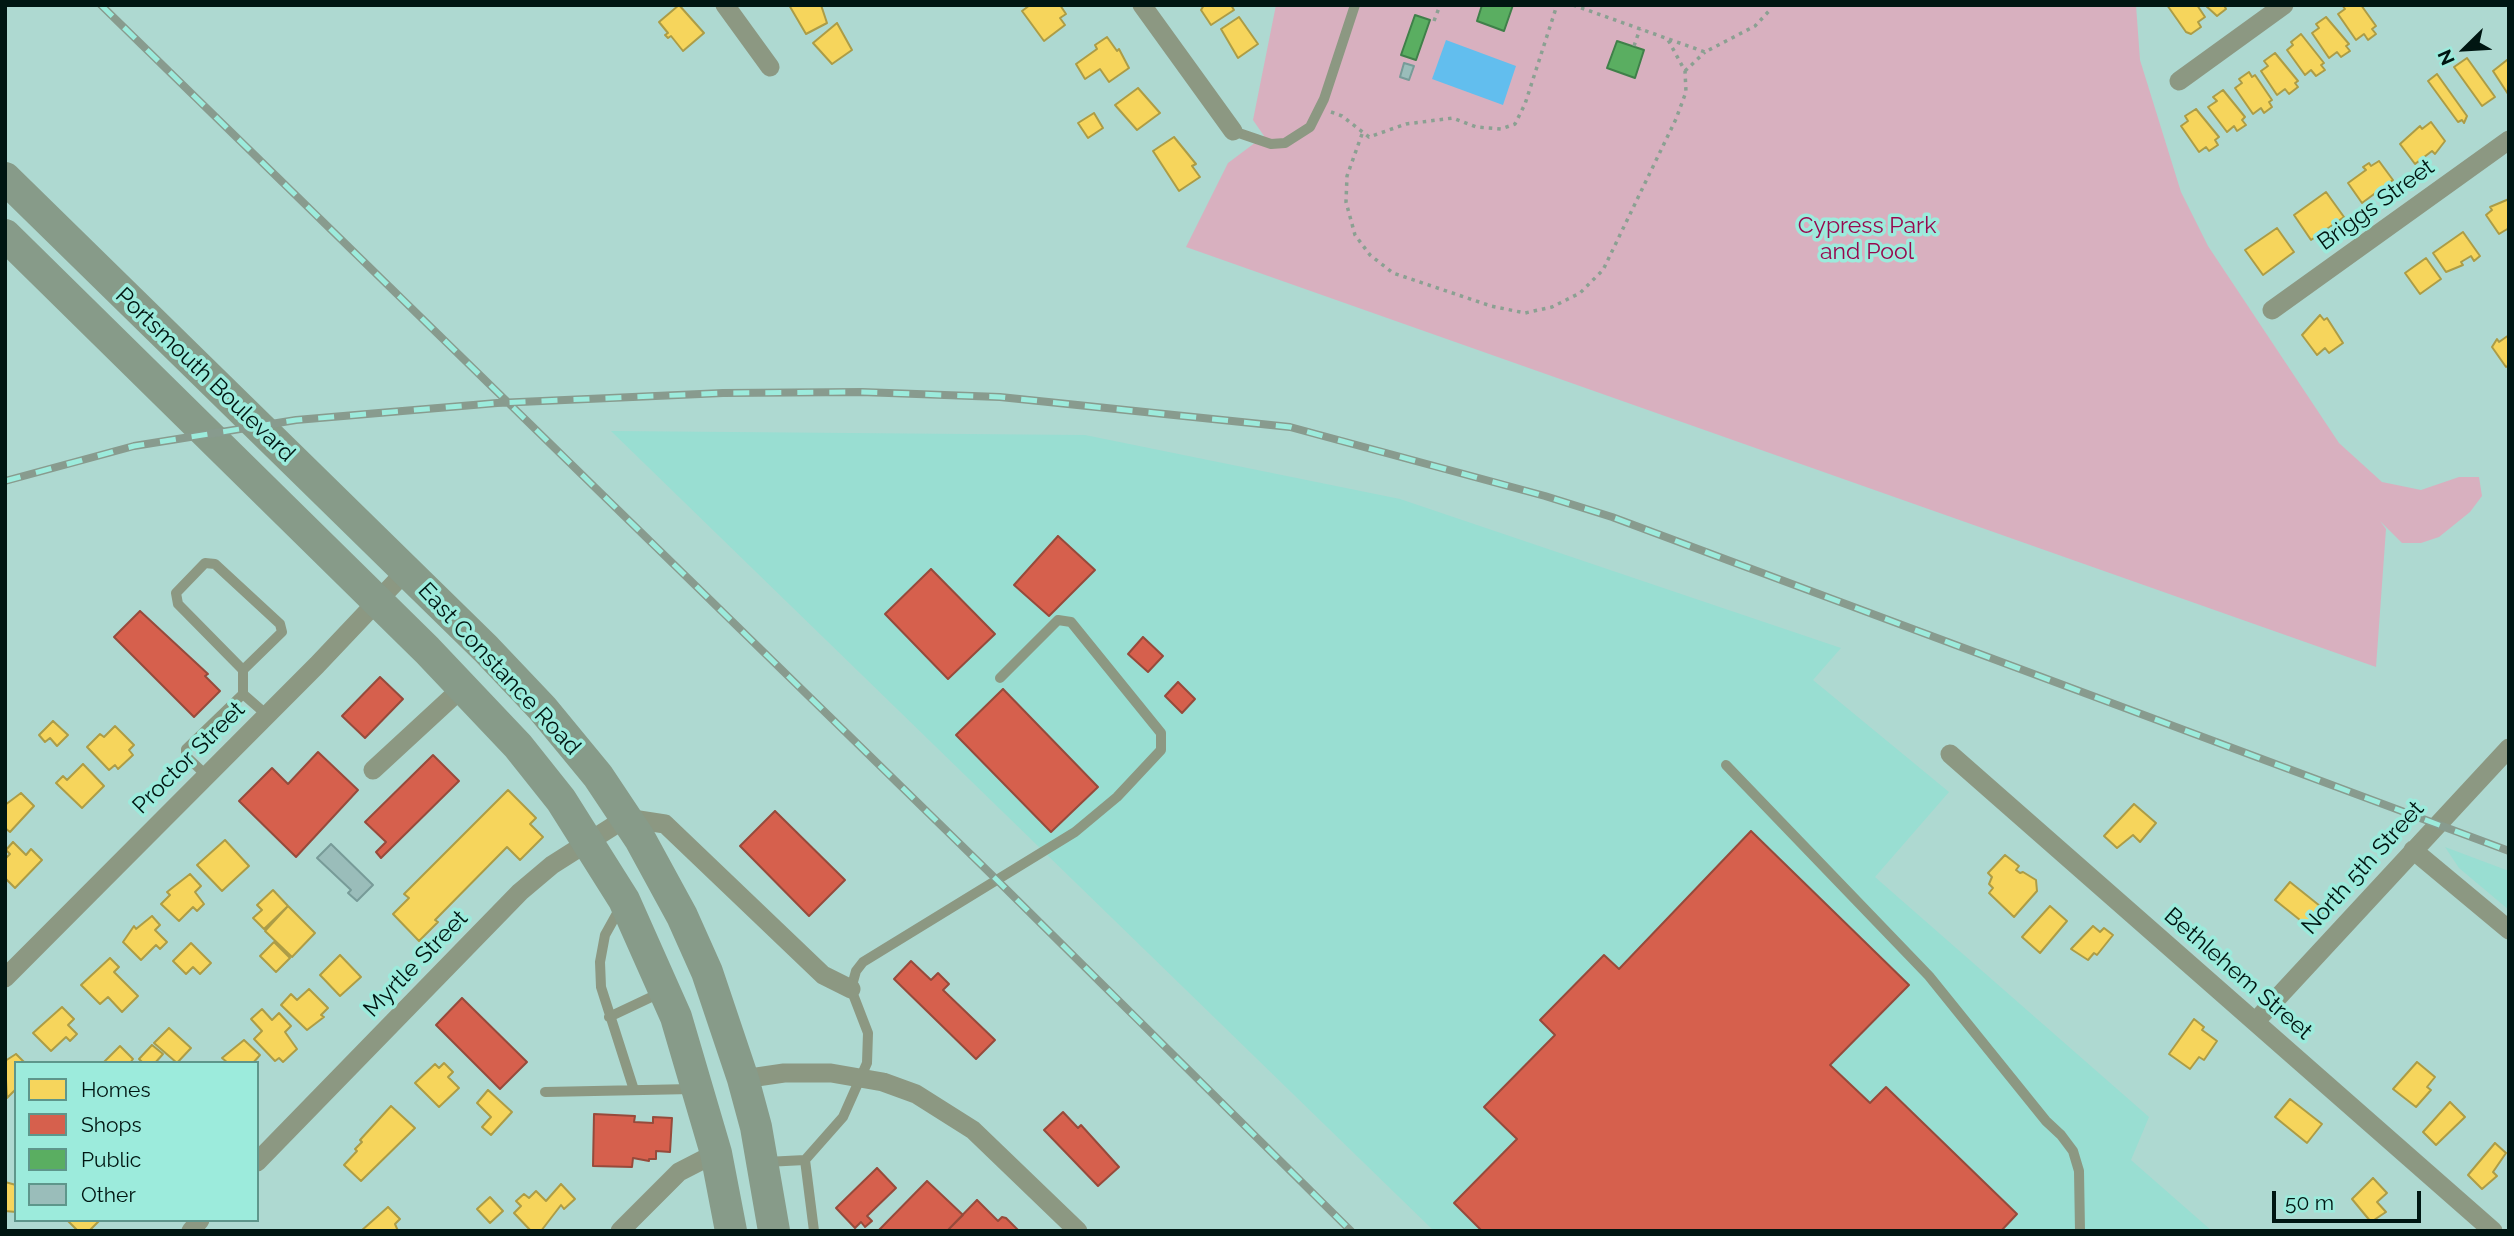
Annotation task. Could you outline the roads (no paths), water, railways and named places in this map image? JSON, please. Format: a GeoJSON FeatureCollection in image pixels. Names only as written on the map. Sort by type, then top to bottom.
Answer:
{"type":"FeatureCollection","features":[{"type":"Feature","properties":{"kind":"main road","name":"Portsmouth Boulevard"},"geometry":{"type":"LineString","coordinates":[[5,178],[405,571]]}},
{"type":"Feature","properties":{"kind":"main road","name":"Portsmouth Boulevard"},"geometry":{"type":"LineString","coordinates":[[5,235],[377,601]]}},
{"type":"Feature","properties":{"kind":"main road","name":"East Constance Road"},"geometry":{"type":"LineString","coordinates":[[405,571],[542,708],[598,776],[626,818],[682,916],[702,960],[743,1079],[774,1231]]}},
{"type":"Feature","properties":{"kind":"main road","name":"East Constance Road"},"geometry":{"type":"LineString","coordinates":[[377,601],[518,746],[589,841],[624,900],[666,991],[700,1089],[731,1231]]}},
{"type":"Feature","properties":{"kind":"street"},"geometry":{"type":"LineString","coordinates":[[725,5],[770,67]]}},
{"type":"Feature","properties":{"kind":"street"},"geometry":{"type":"LineString","coordinates":[[1142,5],[1233,131]]}},
{"type":"Feature","properties":{"kind":"street"},"geometry":{"type":"LineString","coordinates":[[2179,81],[2284,5]]}},
{"type":"Feature","properties":{"kind":"street","name":"Briggs Street"},"geometry":{"type":"LineString","coordinates":[[2272,310],[2509,140]]}},
{"type":"Feature","properties":{"kind":"street","name":"Proctor Street"},"geometry":{"type":"LineString","coordinates":[[5,978],[267,715],[405,571]]}},
{"type":"Feature","properties":{"kind":"street"},"geometry":{"type":"LineString","coordinates":[[373,770],[463,687]]}},
{"type":"Feature","properties":{"kind":"street","name":"North 5th Street"},"geometry":{"type":"LineString","coordinates":[[2255,1022],[2509,748]]}},
{"type":"Feature","properties":{"kind":"street","name":"Bethlehem Street"},"geometry":{"type":"LineString","coordinates":[[1950,754],[2493,1231]]}},
{"type":"Feature","properties":{"kind":"street"},"geometry":{"type":"LineString","coordinates":[[626,818],[665,824],[823,975],[851,989]]}},
{"type":"Feature","properties":{"kind":"street","name":"Myrtle Street"},"geometry":{"type":"LineString","coordinates":[[259,1160],[520,892],[589,841],[626,818]]}},
{"type":"Feature","properties":{"kind":"street"},"geometry":{"type":"LineString","coordinates":[[2413,850],[2509,930]]}},
{"type":"Feature","properties":{"kind":"street"},"geometry":{"type":"LineString","coordinates":[[743,1079],[784,1073],[862,1077],[915,1094],[946,1110],[973,1130],[1078,1231]]}},
{"type":"Feature","properties":{"kind":"street"},"geometry":{"type":"LineString","coordinates":[[620,1231],[679,1172],[716,1153]]}},
{"type":"Feature","properties":{"kind":"lane"},"geometry":{"type":"LineString","coordinates":[[1233,131],[1271,144],[1285,144],[1310,127],[1355,5]]}},
{"type":"Feature","properties":{"kind":"lane"},"geometry":{"type":"LineString","coordinates":[[207,776],[186,756],[186,749],[243,694],[243,670],[177,604],[176,593],[205,563],[215,564],[280,624],[282,632],[243,670]]}},
{"type":"Feature","properties":{"kind":"lane"},"geometry":{"type":"LineString","coordinates":[[762,1162],[805,1160],[843,1117],[862,1077],[869,1048],[868,1033],[851,989],[856,971],[863,962],[1075,832],[1117,797],[1161,750],[1161,733],[1071,622],[1058,620],[1000,678]]}},
{"type":"Feature","properties":{"kind":"lane"},"geometry":{"type":"LineString","coordinates":[[243,694],[267,715]]}},
{"type":"Feature","properties":{"kind":"lane"},"geometry":{"type":"LineString","coordinates":[[1726,765],[1929,976],[2046,1121],[2061,1135],[2073,1152],[2079,1171],[2080,1231]]}},
{"type":"Feature","properties":{"kind":"lane"},"geometry":{"type":"LineString","coordinates":[[624,900],[605,935],[600,962],[601,987],[634,1090]]}},
{"type":"Feature","properties":{"kind":"lane"},"geometry":{"type":"LineString","coordinates":[[609,1017],[666,991]]}},
{"type":"Feature","properties":{"kind":"lane"},"geometry":{"type":"LineString","coordinates":[[545,1091],[700,1089]]}},
{"type":"Feature","properties":{"kind":"lane"},"geometry":{"type":"LineString","coordinates":[[805,1160],[814,1231]]}},
{"type":"Feature","properties":{"kind":"water"},"geometry":{"type":"Polygon","coordinates":[[[1446,40],[1516,66],[1503,105],[1432,79],[1446,40]]]}},
{"type":"Feature","properties":{"kind":"railway"},"geometry":{"type":"LineString","coordinates":[[101,5],[998,881],[1351,1231]]}},
{"type":"Feature","properties":{"kind":"railway"},"geometry":{"type":"LineString","coordinates":[[5,481],[134,446],[296,420],[497,403],[723,393],[861,392],[1000,397],[1290,427],[1545,496],[1612,517],[2509,851]]}},
{"type":"Feature","properties":{"kind":"park label","name":"Cypress Park and Pool"},"geometry":{"type":"Point","coordinates":[1867,239]}}]}
